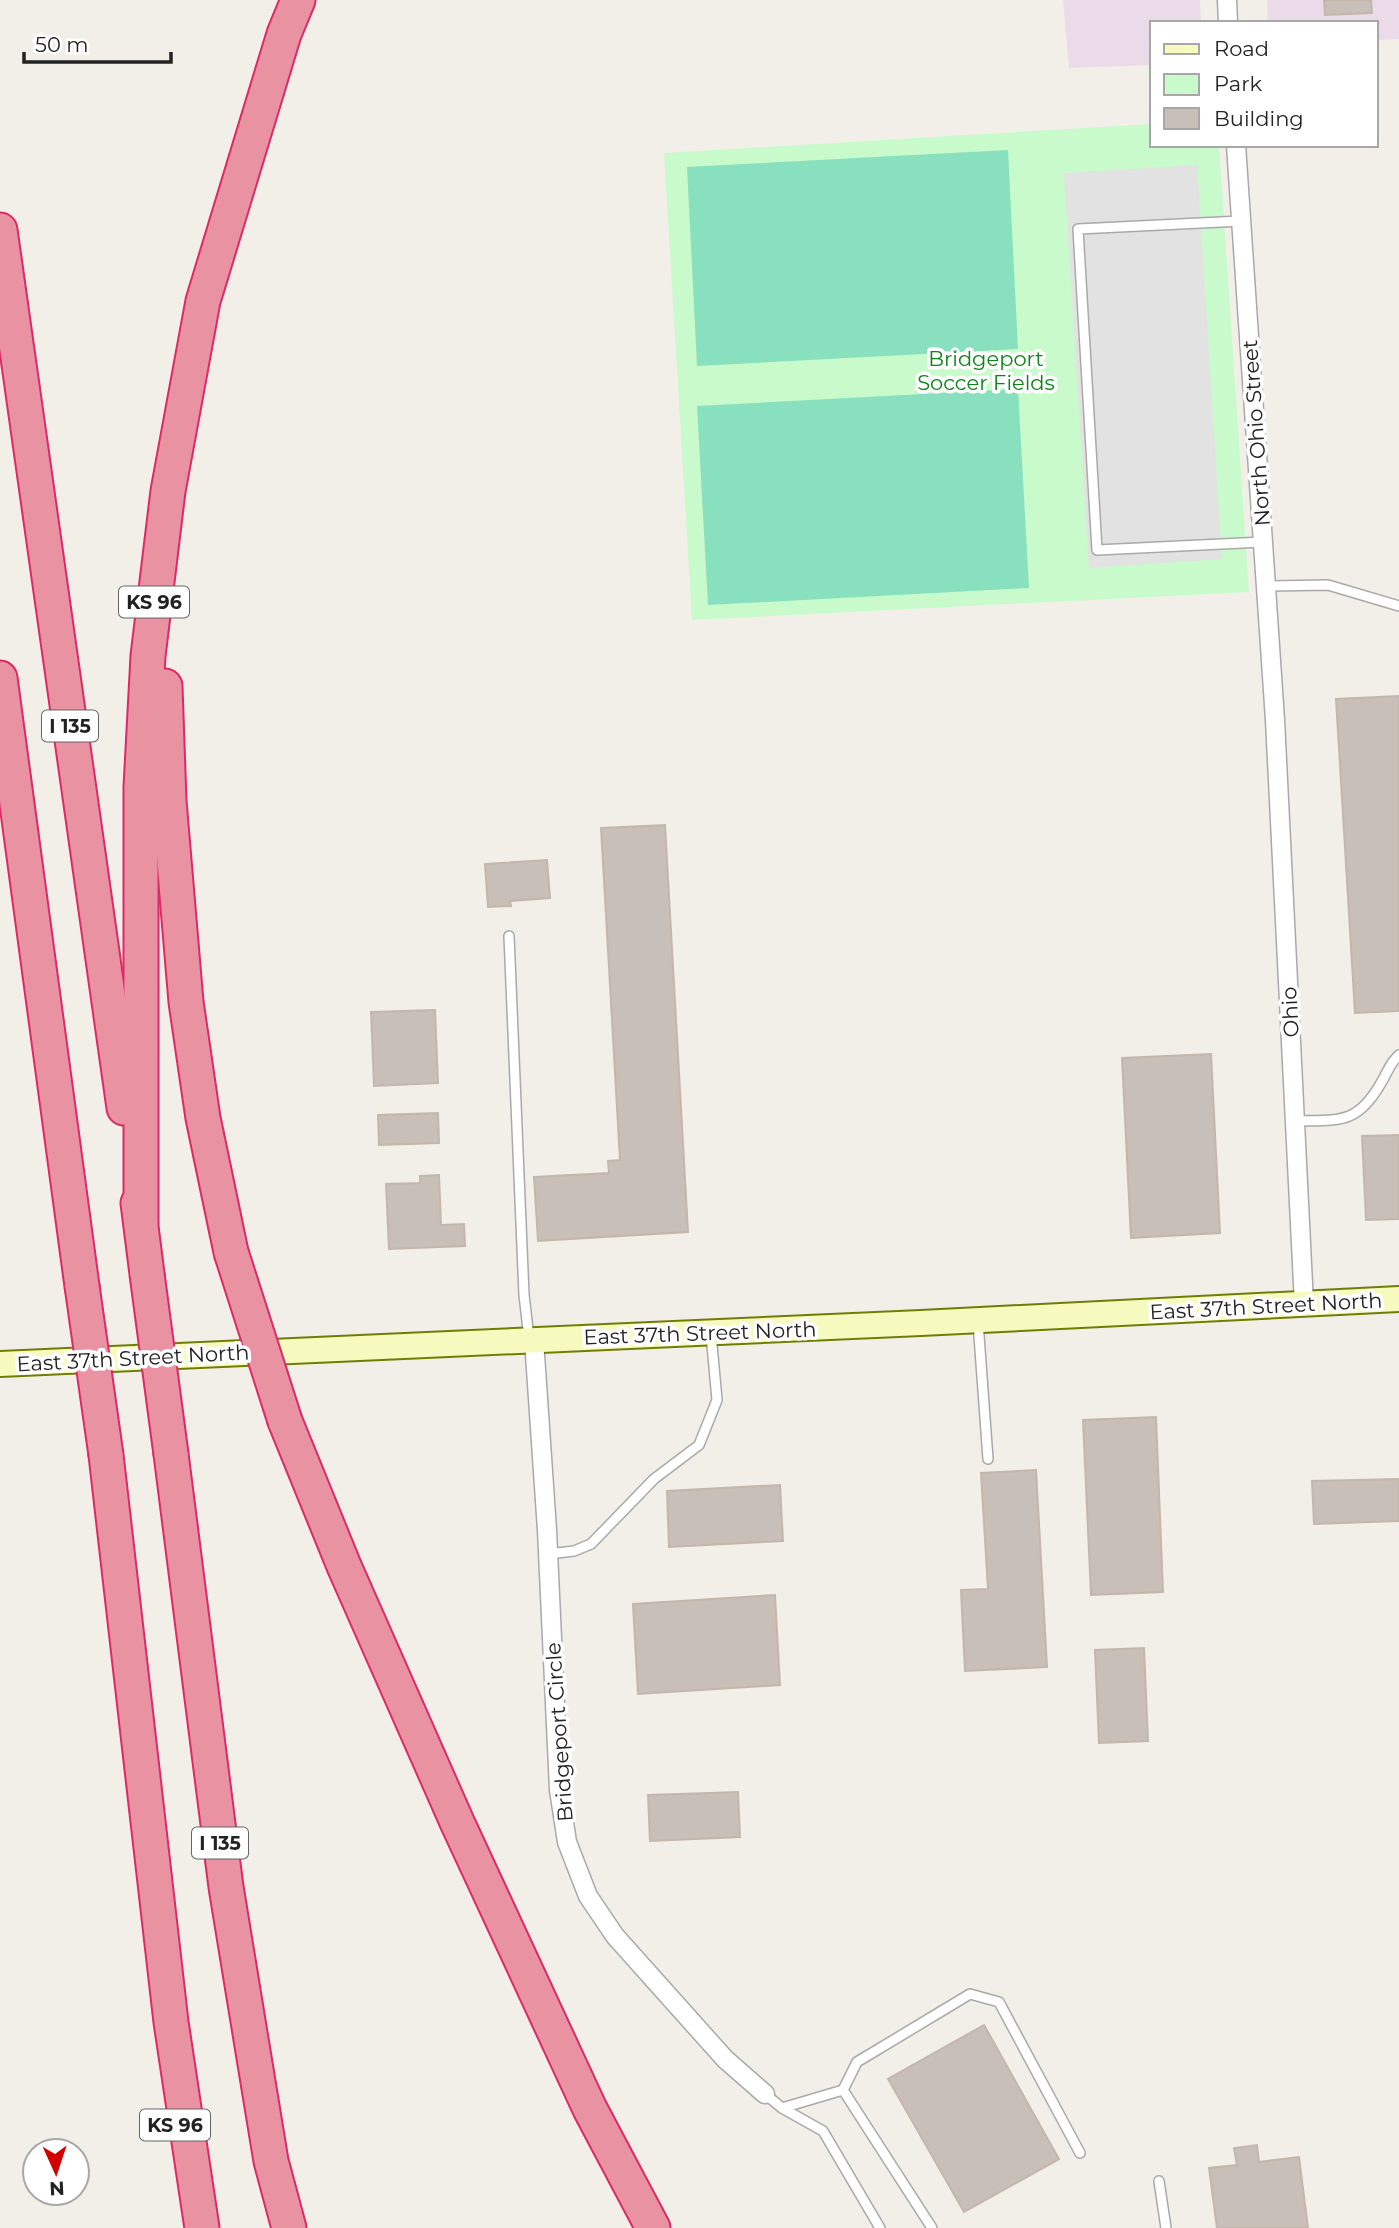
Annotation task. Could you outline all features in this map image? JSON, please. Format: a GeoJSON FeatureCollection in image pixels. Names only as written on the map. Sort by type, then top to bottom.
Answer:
{"type":"FeatureCollection","features":[{"type":"Feature","properties":{"kind":"highway","name":"KS 96"},"geometry":{"type":"LineString","coordinates":[[141,1223],[141,787],[148,656],[168,491],[202,301],[284,34],[298,0]]}},
{"type":"Feature","properties":{"kind":"highway","name":"I 135"},"geometry":{"type":"LineString","coordinates":[[0,230],[141,1223],[226,1887],[271,2161],[289,2228]]}},
{"type":"Feature","properties":{"kind":"highway"},"geometry":{"type":"LineString","coordinates":[[158,576],[166,696],[169,801],[186,1002],[203,1118],[231,1252],[285,1421],[344,1566],[457,1822],[590,2109],[653,2228]]}},
{"type":"Feature","properties":{"kind":"highway"},"geometry":{"type":"LineString","coordinates":[[0,678],[106,1455],[171,2022],[202,2228]]}},
{"type":"Feature","properties":{"kind":"highway","name":"KS 96"},"geometry":{"type":"LineString","coordinates":[[171,2022],[180,2228]]}},
{"type":"Feature","properties":{"kind":"main road","name":"East 37th Street North"},"geometry":{"type":"LineString","coordinates":[[0,1364],[1399,1299]]}},
{"type":"Feature","properties":{"kind":"street"},"geometry":{"type":"LineString","coordinates":[[1227,0],[1228,21]]}},
{"type":"Feature","properties":{"kind":"street","name":"North Ohio Street"},"geometry":{"type":"LineString","coordinates":[[1236,147],[1275,720]]}},
{"type":"Feature","properties":{"kind":"street","name":"Ohio"},"geometry":{"type":"LineString","coordinates":[[1275,720],[1304,1304]]}},
{"type":"Feature","properties":{"kind":"street","name":"Bridgeport Circle"},"geometry":{"type":"LineString","coordinates":[[532,1340],[548,1554],[559,1790],[567,1842],[589,1896],[615,1936],[725,2059],[765,2094]]}},
{"type":"Feature","properties":{"kind":"lane"},"geometry":{"type":"LineString","coordinates":[[1241,221],[1078,229],[1097,550],[1263,542]]}},
{"type":"Feature","properties":{"kind":"lane"},"geometry":{"type":"LineString","coordinates":[[1266,586],[1328,585],[1399,606]]}},
{"type":"Feature","properties":{"kind":"lane"},"geometry":{"type":"LineString","coordinates":[[509,936],[523,1281],[532,1340]]}},
{"type":"Feature","properties":{"kind":"lane"},"geometry":{"type":"LineString","coordinates":[[1295,1121],[1342,1120],[1362,1110],[1382,1082],[1389,1064],[1399,1055]]}},
{"type":"Feature","properties":{"kind":"lane"},"geometry":{"type":"LineString","coordinates":[[978,1320],[988,1459]]}},
{"type":"Feature","properties":{"kind":"lane"},"geometry":{"type":"LineString","coordinates":[[548,1554],[574,1551],[591,1545],[654,1479],[699,1445],[717,1400],[711,1332]]}},
{"type":"Feature","properties":{"kind":"lane"},"geometry":{"type":"LineString","coordinates":[[782,2108],[843,2090],[857,2062],[970,1994],[999,2002],[1080,2153]]}},
{"type":"Feature","properties":{"kind":"lane"},"geometry":{"type":"LineString","coordinates":[[843,2090],[932,2228]]}},
{"type":"Feature","properties":{"kind":"lane"},"geometry":{"type":"LineString","coordinates":[[765,2094],[782,2108],[823,2131],[880,2228]]}},
{"type":"Feature","properties":{"kind":"lane"},"geometry":{"type":"LineString","coordinates":[[1159,2181],[1166,2228]]}},
{"type":"Feature","properties":{"kind":"shaded area"},"geometry":{"type":"Polygon","coordinates":[[[1063,0],[1200,0],[1201,21],[1150,21],[1150,65],[1069,68],[1063,0]]]}},
{"type":"Feature","properties":{"kind":"shaded area"},"geometry":{"type":"Polygon","coordinates":[[[1267,0],[1399,0],[1399,39],[1378,40],[1378,21],[1268,21],[1267,0]]]}},
{"type":"Feature","properties":{"kind":"shaded area"},"geometry":{"type":"Polygon","coordinates":[[[1197,165],[1222,559],[1089,568],[1064,173],[1197,165]]]}},
{"type":"Feature","properties":{"kind":"green space","name":"Bridgeport Soccer Fields"},"geometry":{"type":"Polygon","coordinates":[[[1150,124],[1150,147],[1219,147],[1249,592],[692,620],[664,153],[1150,124]]]}},
{"type":"Feature","properties":{"kind":"green space"},"geometry":{"type":"Polygon","coordinates":[[[1008,150],[1018,349],[697,366],[687,167],[1008,150]]]}},
{"type":"Feature","properties":{"kind":"green space"},"geometry":{"type":"Polygon","coordinates":[[[1018,389],[1029,588],[708,605],[697,406],[1018,389]]]}},
{"type":"Feature","properties":{"kind":"building"},"geometry":{"type":"Polygon","coordinates":[[[1324,0],[1371,0],[1372,13],[1325,15],[1324,0]]]}},
{"type":"Feature","properties":{"kind":"building"},"geometry":{"type":"Polygon","coordinates":[[[1399,696],[1399,1011],[1355,1013],[1336,699],[1399,696]]]}},
{"type":"Feature","properties":{"kind":"building"},"geometry":{"type":"Polygon","coordinates":[[[665,825],[688,1232],[538,1241],[534,1177],[609,1173],[608,1161],[620,1160],[601,828],[665,825]]]}},
{"type":"Feature","properties":{"kind":"building"},"geometry":{"type":"Polygon","coordinates":[[[547,860],[550,898],[510,901],[511,906],[488,907],[485,864],[547,860]]]}},
{"type":"Feature","properties":{"kind":"building"},"geometry":{"type":"Polygon","coordinates":[[[435,1010],[438,1083],[374,1086],[371,1012],[435,1010]]]}},
{"type":"Feature","properties":{"kind":"building"},"geometry":{"type":"Polygon","coordinates":[[[1211,1054],[1220,1233],[1131,1238],[1122,1058],[1211,1054]]]}},
{"type":"Feature","properties":{"kind":"building"},"geometry":{"type":"Polygon","coordinates":[[[438,1113],[439,1143],[379,1145],[378,1115],[438,1113]]]}},
{"type":"Feature","properties":{"kind":"building"},"geometry":{"type":"Polygon","coordinates":[[[1399,1135],[1399,1219],[1366,1220],[1362,1136],[1399,1135]]]}},
{"type":"Feature","properties":{"kind":"building"},"geometry":{"type":"Polygon","coordinates":[[[439,1175],[441,1225],[464,1224],[465,1246],[389,1249],[386,1184],[420,1183],[420,1176],[439,1175]]]}},
{"type":"Feature","properties":{"kind":"building"},"geometry":{"type":"Polygon","coordinates":[[[1156,1417],[1163,1592],[1091,1595],[1083,1420],[1156,1417]]]}},
{"type":"Feature","properties":{"kind":"building"},"geometry":{"type":"Polygon","coordinates":[[[1036,1470],[1047,1667],[965,1671],[961,1590],[988,1589],[981,1473],[1036,1470]]]}},
{"type":"Feature","properties":{"kind":"building"},"geometry":{"type":"Polygon","coordinates":[[[1399,1479],[1399,1521],[1314,1524],[1312,1481],[1399,1479]]]}},
{"type":"Feature","properties":{"kind":"building"},"geometry":{"type":"Polygon","coordinates":[[[780,1485],[783,1541],[669,1547],[667,1491],[780,1485]]]}},
{"type":"Feature","properties":{"kind":"building"},"geometry":{"type":"Polygon","coordinates":[[[775,1595],[780,1685],[638,1694],[633,1604],[775,1595]]]}},
{"type":"Feature","properties":{"kind":"building"},"geometry":{"type":"Polygon","coordinates":[[[1144,1648],[1148,1741],[1099,1743],[1095,1650],[1144,1648]]]}},
{"type":"Feature","properties":{"kind":"building"},"geometry":{"type":"Polygon","coordinates":[[[738,1792],[740,1837],[650,1841],[648,1795],[738,1792]]]}},
{"type":"Feature","properties":{"kind":"building"},"geometry":{"type":"Polygon","coordinates":[[[984,2025],[1059,2159],[964,2212],[888,2079],[984,2025]]]}},
{"type":"Feature","properties":{"kind":"building"},"geometry":{"type":"Polygon","coordinates":[[[1257,2145],[1259,2162],[1299,2157],[1308,2228],[1217,2228],[1209,2168],[1237,2165],[1234,2148],[1257,2145]]]}}]}
